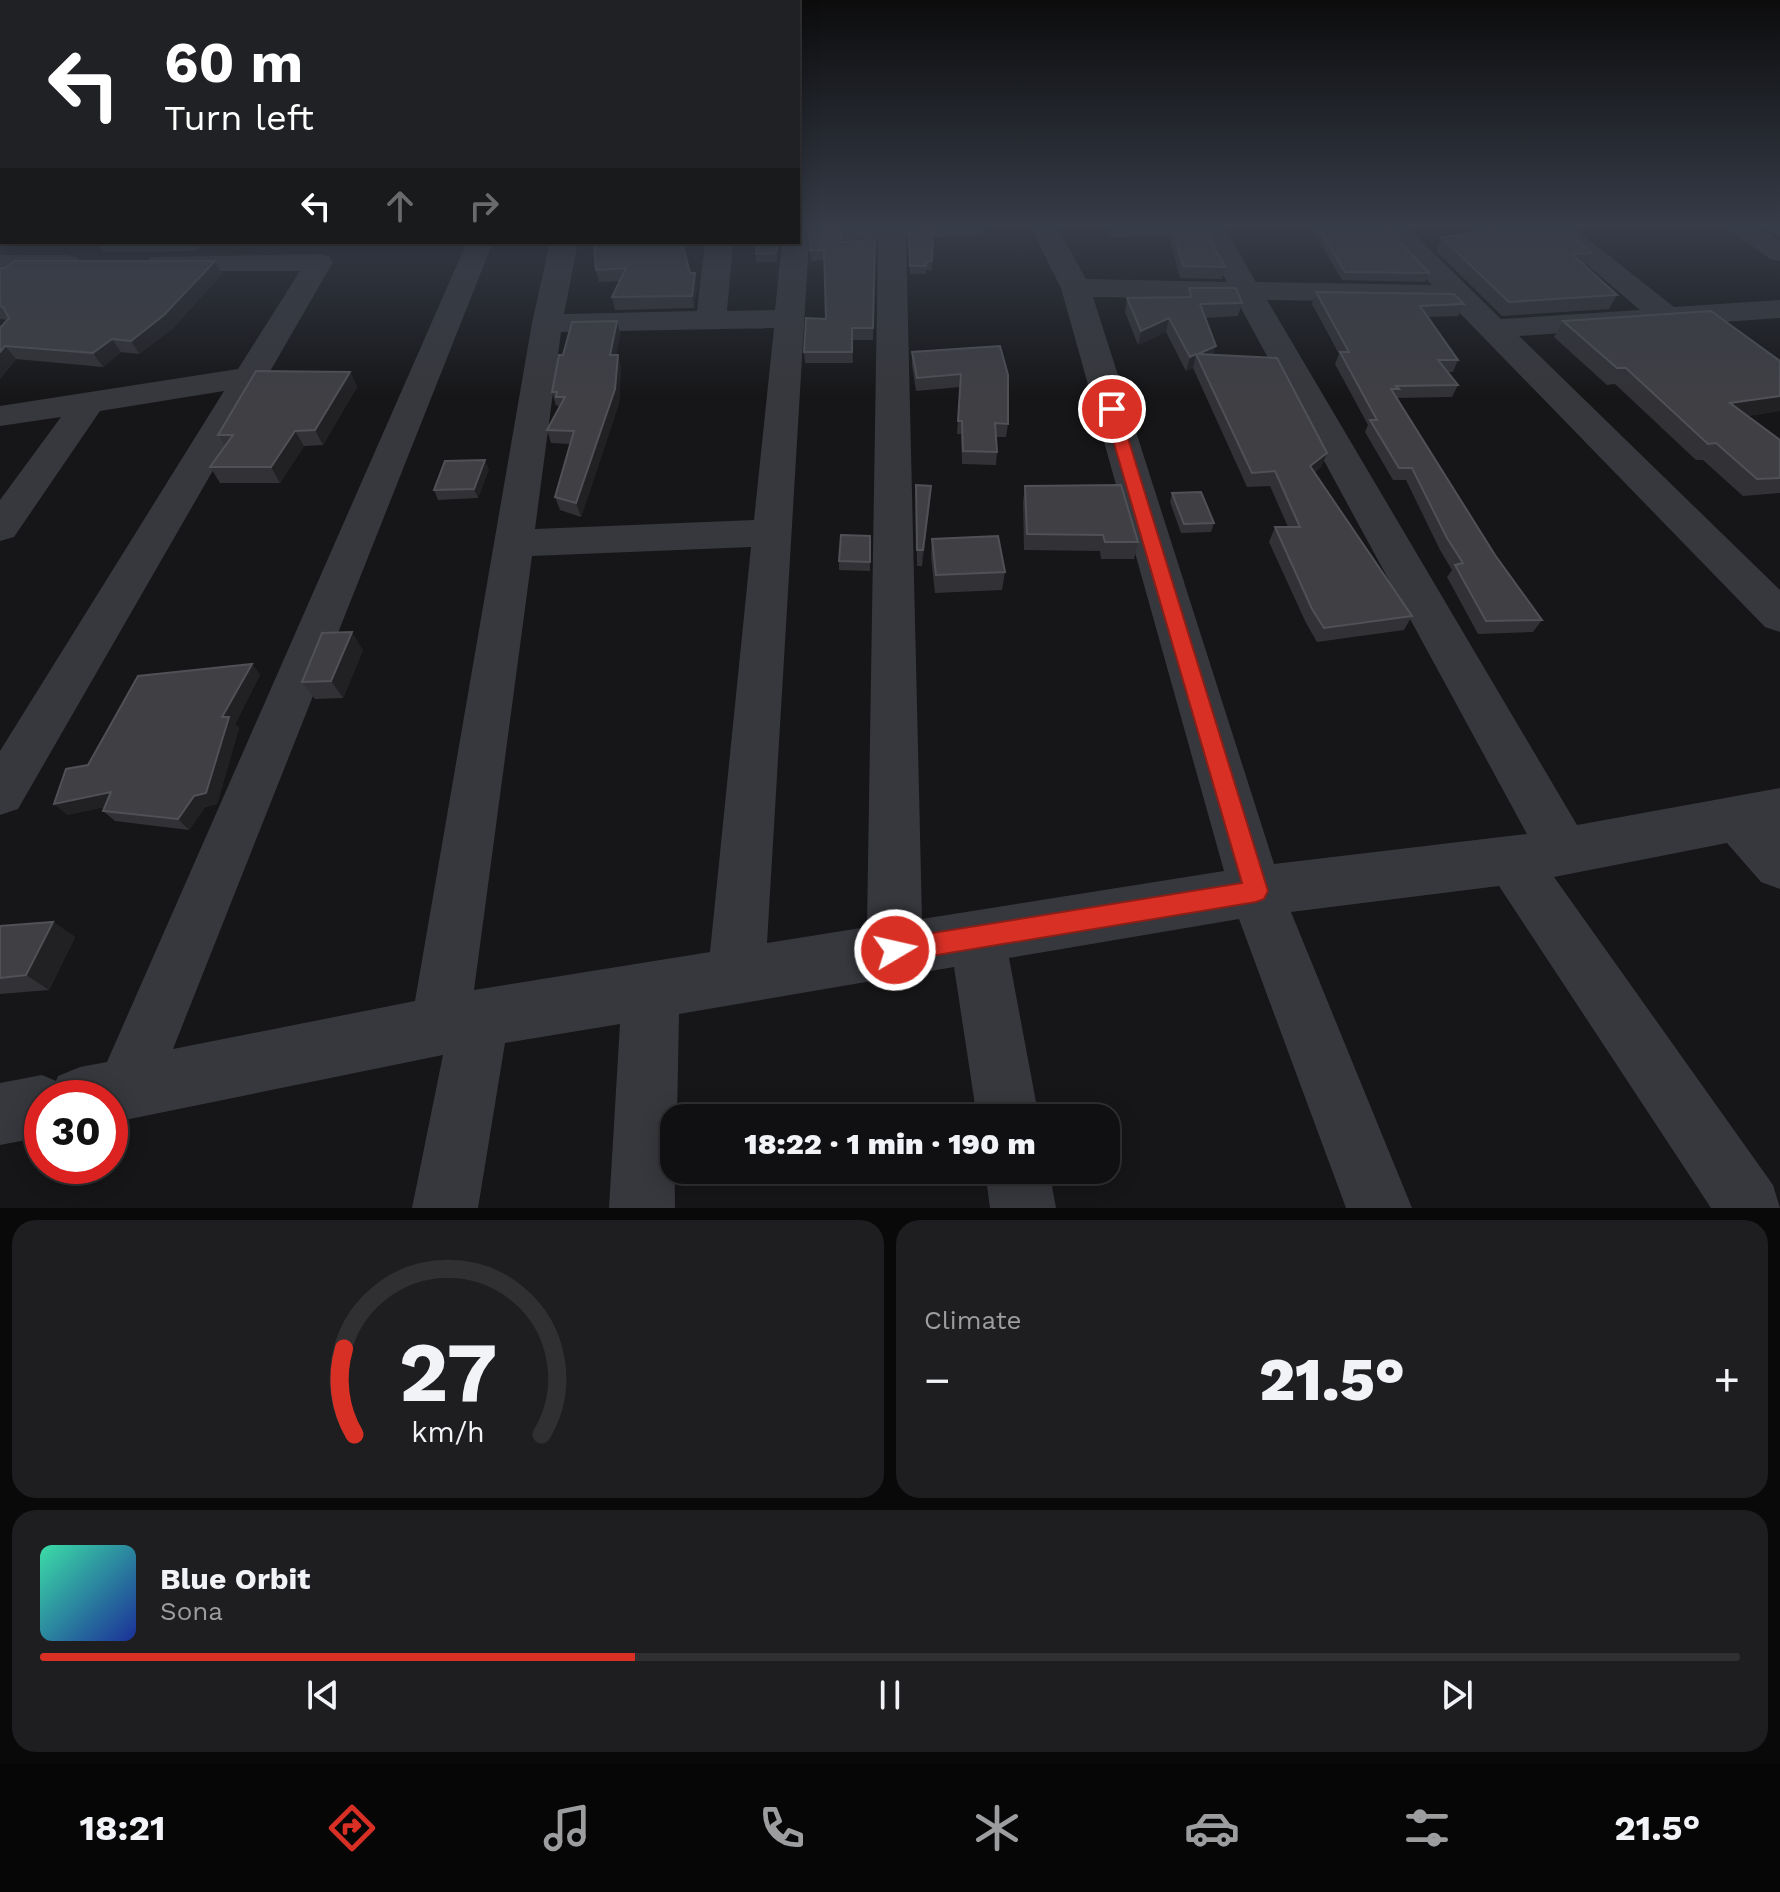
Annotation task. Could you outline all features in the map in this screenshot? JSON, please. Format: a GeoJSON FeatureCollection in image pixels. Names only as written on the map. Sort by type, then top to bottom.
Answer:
{"type":"FeatureCollection","features":[{"type":"Feature","properties":{"kind":"street"},"geometry":{"type":"LineString","coordinates":[[0,794],[306,284]]}},
{"type":"Feature","properties":{"kind":"street"},"geometry":{"type":"LineString","coordinates":[[109,1080],[460,284]]}},
{"type":"Feature","properties":{"kind":"street"},"geometry":{"type":"LineString","coordinates":[[445,1208],[460,1022],[514,543],[555,284]]}},
{"type":"Feature","properties":{"kind":"street"},"geometry":{"type":"LineString","coordinates":[[711,320],[715,284]]}},
{"type":"Feature","properties":{"kind":"street"},"geometry":{"type":"LineString","coordinates":[[736,976],[793,284]]}},
{"type":"Feature","properties":{"kind":"street"},"geometry":{"type":"LineString","coordinates":[[867,284],[895,950]]}},
{"type":"Feature","properties":{"kind":"street"},"geometry":{"type":"LineString","coordinates":[[1074,284],[1256,891],[1379,1208]]}},
{"type":"Feature","properties":{"kind":"street"},"geometry":{"type":"LineString","coordinates":[[1243,284],[1538,856],[1750,1208]]}},
{"type":"Feature","properties":{"kind":"street"},"geometry":{"type":"LineString","coordinates":[[1448,284],[1780,616]]}},
{"type":"Feature","properties":{"kind":"street"},"geometry":{"type":"LineString","coordinates":[[1627,284],[1667,317]]}},
{"type":"Feature","properties":{"kind":"street"},"geometry":{"type":"LineString","coordinates":[[1076,288],[1458,294]]}},
{"type":"Feature","properties":{"kind":"street"},"geometry":{"type":"LineString","coordinates":[[1494,329],[1780,309]]}},
{"type":"Feature","properties":{"kind":"street"},"geometry":{"type":"LineString","coordinates":[[1708,314],[1744,341]]}},
{"type":"Feature","properties":{"kind":"street"},"geometry":{"type":"LineString","coordinates":[[547,323],[790,319]]}},
{"type":"Feature","properties":{"kind":"street"},"geometry":{"type":"LineString","coordinates":[[0,416],[251,377]]}},
{"type":"Feature","properties":{"kind":"street"},"geometry":{"type":"LineString","coordinates":[[0,528],[88,403]]}},
{"type":"Feature","properties":{"kind":"street"},"geometry":{"type":"LineString","coordinates":[[514,543],[772,533]]}},
{"type":"Feature","properties":{"kind":"street"},"geometry":{"type":"LineString","coordinates":[[128,1089],[460,1022],[1256,891],[1538,856],[1759,814],[1780,865]]}},
{"type":"Feature","properties":{"kind":"street"},"geometry":{"type":"LineString","coordinates":[[977,937],[1006,1104]]}},
{"type":"Feature","properties":{"kind":"street"},"geometry":{"type":"LineString","coordinates":[[642,1208],[651,990]]}},
{"type":"Feature","properties":{"kind":"street"},"geometry":{"type":"LineString","coordinates":[[0,1114],[24,1109]]}},
{"type":"Feature","properties":{"kind":"street"},"geometry":{"type":"LineString","coordinates":[[1019,1184],[1023,1208]]}},
{"type":"Feature","properties":{"kind":"building"},"geometry":{"type":"Polygon","coordinates":[[[0,284],[193,284],[164,315],[131,341],[112,339],[93,353],[5,346],[0,352],[0,327],[9,318],[0,306],[0,284]]]}},
{"type":"Feature","properties":{"kind":"building"},"geometry":{"type":"Polygon","coordinates":[[[618,284],[694,284],[692,296],[612,297],[618,284]]]}},
{"type":"Feature","properties":{"kind":"building"},"geometry":{"type":"Polygon","coordinates":[[[825,284],[874,284],[873,328],[852,328],[852,352],[804,352],[806,318],[826,319],[825,284]]]}},
{"type":"Feature","properties":{"kind":"building"},"geometry":{"type":"Polygon","coordinates":[[[1491,284],[1605,284],[1617,295],[1509,302],[1491,284]]]}},
{"type":"Feature","properties":{"kind":"building"},"geometry":{"type":"Polygon","coordinates":[[[1189,288],[1236,288],[1242,303],[1200,304],[1216,346],[1198,354],[1277,358],[1327,453],[1310,466],[1412,616],[1324,628],[1312,609],[1275,527],[1300,527],[1275,471],[1252,473],[1196,354],[1190,357],[1169,318],[1141,331],[1127,298],[1191,297],[1189,288]]]}},
{"type":"Feature","properties":{"kind":"building"},"geometry":{"type":"Polygon","coordinates":[[[1316,292],[1454,294],[1464,304],[1420,306],[1458,360],[1438,360],[1458,385],[1396,386],[1399,389],[1391,389],[1495,555],[1542,620],[1486,621],[1455,565],[1463,563],[1412,468],[1399,468],[1370,420],[1377,420],[1340,352],[1349,352],[1316,292]]]}},
{"type":"Feature","properties":{"kind":"building"},"geometry":{"type":"Polygon","coordinates":[[[1711,311],[1780,361],[1780,396],[1730,403],[1780,440],[1780,478],[1757,479],[1716,443],[1708,444],[1626,368],[1617,368],[1563,321],[1711,311]]]}},
{"type":"Feature","properties":{"kind":"building"},"geometry":{"type":"Polygon","coordinates":[[[617,321],[610,355],[618,355],[615,389],[576,503],[555,497],[574,431],[547,430],[565,397],[556,397],[557,392],[552,392],[559,355],[563,355],[572,322],[617,321]]]}},
{"type":"Feature","properties":{"kind":"building"},"geometry":{"type":"Polygon","coordinates":[[[1000,346],[1008,375],[1008,424],[995,423],[997,452],[963,451],[962,421],[958,421],[961,374],[917,378],[912,352],[1000,346]]]}},
{"type":"Feature","properties":{"kind":"building"},"geometry":{"type":"Polygon","coordinates":[[[256,371],[350,372],[315,430],[295,431],[271,467],[210,467],[233,435],[218,435],[256,371]]]}},
{"type":"Feature","properties":{"kind":"building"},"geometry":{"type":"Polygon","coordinates":[[[485,460],[474,489],[434,490],[445,461],[485,460]]]}},
{"type":"Feature","properties":{"kind":"building"},"geometry":{"type":"Polygon","coordinates":[[[916,485],[931,486],[923,550],[917,550],[916,485]]]}},
{"type":"Feature","properties":{"kind":"building"},"geometry":{"type":"Polygon","coordinates":[[[1121,485],[1138,542],[1105,542],[1103,535],[1027,534],[1025,486],[1121,485]]]}},
{"type":"Feature","properties":{"kind":"building"},"geometry":{"type":"Polygon","coordinates":[[[1201,492],[1214,523],[1184,524],[1172,493],[1201,492]]]}},
{"type":"Feature","properties":{"kind":"building"},"geometry":{"type":"Polygon","coordinates":[[[841,535],[870,536],[870,562],[839,561],[841,535]]]}},
{"type":"Feature","properties":{"kind":"building"},"geometry":{"type":"Polygon","coordinates":[[[998,536],[1005,572],[936,575],[932,539],[998,536]]]}},
{"type":"Feature","properties":{"kind":"building"},"geometry":{"type":"Polygon","coordinates":[[[352,632],[331,681],[302,682],[322,633],[352,632]]]}},
{"type":"Feature","properties":{"kind":"building"},"geometry":{"type":"Polygon","coordinates":[[[252,664],[222,717],[229,717],[206,793],[194,796],[178,819],[103,811],[111,792],[54,804],[66,769],[88,765],[138,676],[252,664]]]}},
{"type":"Feature","properties":{"kind":"building"},"geometry":{"type":"Polygon","coordinates":[[[53,922],[26,975],[0,978],[0,926],[53,922]]]}},
{"type":"Feature","properties":{"kind":"route"},"geometry":{"type":"LineString","coordinates":[[895,950],[1256,891],[1112,409]]}}]}
